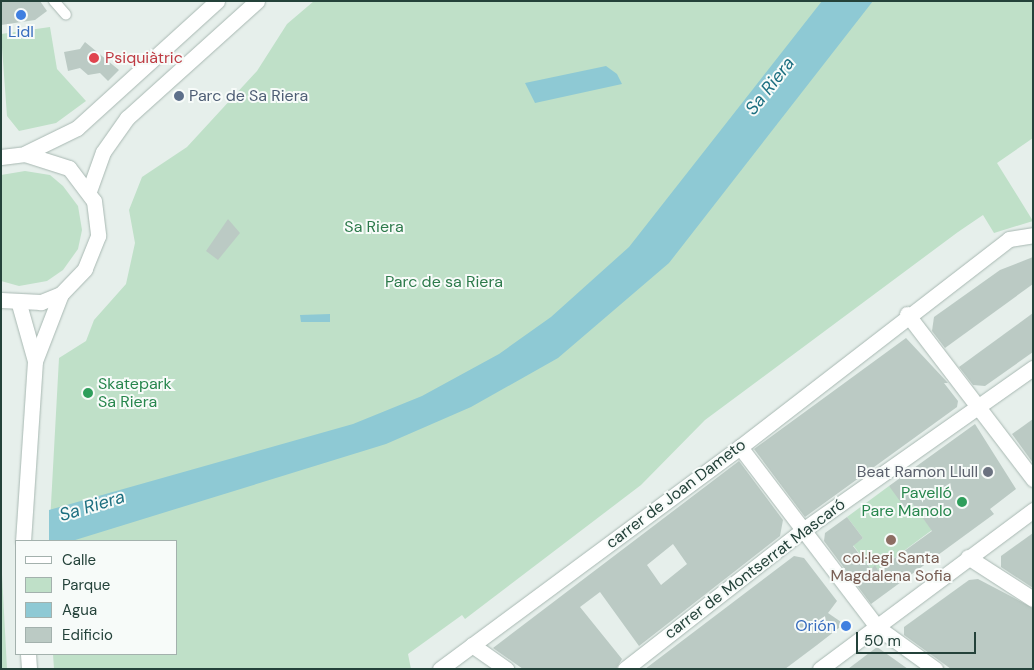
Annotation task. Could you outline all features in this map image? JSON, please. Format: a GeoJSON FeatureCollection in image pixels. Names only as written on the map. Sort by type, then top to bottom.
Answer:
{"type":"FeatureCollection","features":[{"type":"Feature","properties":{"kind":"street"},"geometry":{"type":"LineString","coordinates":[[1,157],[26,154],[77,128],[217,1]]}},
{"type":"Feature","properties":{"kind":"street"},"geometry":{"type":"LineString","coordinates":[[89,191],[103,152],[127,118],[257,1]]}},
{"type":"Feature","properties":{"kind":"street"},"geometry":{"type":"LineString","coordinates":[[23,540],[25,472],[35,361],[61,294],[85,269],[96,248],[97,212],[89,191],[69,168],[26,154]]}},
{"type":"Feature","properties":{"kind":"street","name":"carrer de Joan Dameto"},"geometry":{"type":"LineString","coordinates":[[440,669],[740,447],[907,314],[1008,239],[1033,235]]}},
{"type":"Feature","properties":{"kind":"street"},"geometry":{"type":"LineString","coordinates":[[1,300],[19,304],[61,294]]}},
{"type":"Feature","properties":{"kind":"street"},"geometry":{"type":"LineString","coordinates":[[19,304],[35,361]]}},
{"type":"Feature","properties":{"kind":"street"},"geometry":{"type":"LineString","coordinates":[[907,314],[980,404],[1033,479]]}},
{"type":"Feature","properties":{"kind":"street","name":"carrer de Montserrat Mascaró"},"geometry":{"type":"LineString","coordinates":[[625,669],[803,530],[1033,368]]}},
{"type":"Feature","properties":{"kind":"street"},"geometry":{"type":"LineString","coordinates":[[740,447],[877,627],[935,669]]}},
{"type":"Feature","properties":{"kind":"street"},"geometry":{"type":"LineString","coordinates":[[820,669],[1033,510]]}},
{"type":"Feature","properties":{"kind":"street"},"geometry":{"type":"LineString","coordinates":[[968,557],[1033,599]]}},
{"type":"Feature","properties":{"kind":"street"},"geometry":{"type":"LineString","coordinates":[[472,645],[506,669]]}},
{"type":"Feature","properties":{"kind":"street"},"geometry":{"type":"LineString","coordinates":[[28,655],[29,669]]}},
{"type":"Feature","properties":{"kind":"lane"},"geometry":{"type":"LineString","coordinates":[[54,1],[66,15]]}},
{"type":"Feature","properties":{"kind":"green space","name":"Parc de sa Riera"},"geometry":{"type":"Polygon","coordinates":[[[314,1],[1033,1],[1033,138],[997,163],[1033,221],[994,233],[983,215],[958,232],[705,420],[641,485],[465,619],[462,615],[408,654],[411,669],[54,669],[53,655],[178,655],[178,540],[49,540],[59,358],[86,341],[94,320],[126,284],[135,243],[129,210],[142,177],[187,147],[257,71],[287,24],[314,1]]]}},
{"type":"Feature","properties":{"kind":"green space"},"geometry":{"type":"Polygon","coordinates":[[[50,27],[57,69],[86,101],[56,123],[19,131],[7,116],[1,34],[50,27]]]}},
{"type":"Feature","properties":{"kind":"green space"},"geometry":{"type":"Polygon","coordinates":[[[25,171],[50,175],[63,186],[78,206],[82,230],[78,249],[63,270],[47,281],[19,286],[1,281],[1,175],[25,171]]]}},
{"type":"Feature","properties":{"kind":"green space"},"geometry":{"type":"Polygon","coordinates":[[[889,486],[912,503],[932,530],[878,570],[875,566],[871,569],[853,545],[863,538],[847,517],[889,486]]]}},
{"type":"Feature","properties":{"kind":"green space"},"geometry":{"type":"Polygon","coordinates":[[[2,575],[7,669],[1,669],[2,575]]]}},
{"type":"Feature","properties":{"kind":"water","name":"Sa Riera"},"geometry":{"type":"Polygon","coordinates":[[[822,1],[873,1],[669,263],[558,358],[471,407],[386,444],[75,540],[49,540],[49,510],[353,424],[422,396],[499,354],[551,317],[629,247],[822,1]]]}},
{"type":"Feature","properties":{"kind":"water"},"geometry":{"type":"Polygon","coordinates":[[[606,66],[617,74],[622,84],[535,103],[525,83],[606,66]]]}},
{"type":"Feature","properties":{"kind":"water"},"geometry":{"type":"Polygon","coordinates":[[[330,314],[330,322],[301,322],[300,315],[330,314]]]}},
{"type":"Feature","properties":{"kind":"building","name":"Lidl"},"geometry":{"type":"Polygon","coordinates":[[[1,1],[40,1],[47,11],[35,20],[1,25],[1,1]]]}},
{"type":"Feature","properties":{"kind":"building"},"geometry":{"type":"Polygon","coordinates":[[[85,42],[119,70],[108,81],[100,73],[88,75],[80,68],[68,71],[64,52],[80,49],[85,42]]]}},
{"type":"Feature","properties":{"kind":"building"},"geometry":{"type":"Polygon","coordinates":[[[228,219],[240,233],[218,260],[206,251],[228,219]]]}},
{"type":"Feature","properties":{"kind":"building"},"geometry":{"type":"Polygon","coordinates":[[[1033,257],[1033,284],[945,348],[932,331],[934,317],[1000,270],[1033,257]]]}},
{"type":"Feature","properties":{"kind":"building"},"geometry":{"type":"Polygon","coordinates":[[[1033,313],[1033,352],[985,386],[973,385],[959,367],[1033,313]]]}},
{"type":"Feature","properties":{"kind":"building"},"geometry":{"type":"Polygon","coordinates":[[[906,338],[948,383],[944,383],[958,401],[957,407],[805,517],[754,449],[906,338]]]}},
{"type":"Feature","properties":{"kind":"building"},"geometry":{"type":"Polygon","coordinates":[[[1033,419],[1033,463],[1012,434],[1033,419]]]}},
{"type":"Feature","properties":{"kind":"building","name":"col·legi Santa Magdalena Sofia"},"geometry":{"type":"Polygon","coordinates":[[[975,424],[1016,489],[990,509],[994,514],[871,604],[824,541],[825,533],[847,517],[863,538],[853,546],[871,569],[875,565],[878,570],[932,531],[912,503],[905,508],[889,486],[975,424]]]}},
{"type":"Feature","properties":{"kind":"building"},"geometry":{"type":"Polygon","coordinates":[[[739,461],[783,520],[780,536],[639,646],[600,592],[580,607],[622,659],[616,669],[523,669],[493,648],[739,461]],[[673,544],[647,565],[661,585],[687,564],[673,544]]]}},
{"type":"Feature","properties":{"kind":"building"},"geometry":{"type":"Polygon","coordinates":[[[1033,533],[1033,588],[1001,567],[1001,556],[1033,533]]]}},
{"type":"Feature","properties":{"kind":"building"},"geometry":{"type":"Polygon","coordinates":[[[794,556],[804,558],[837,601],[828,613],[844,624],[817,645],[785,669],[645,669],[794,556]]]}},
{"type":"Feature","properties":{"kind":"building"},"geometry":{"type":"Polygon","coordinates":[[[978,579],[1033,608],[1033,669],[951,669],[904,635],[904,627],[969,580],[978,579]]]}},
{"type":"Feature","properties":{"kind":"building"},"geometry":{"type":"Polygon","coordinates":[[[877,647],[908,669],[848,669],[877,647]]]}},
{"type":"Feature","properties":{"kind":"place","name":"Lidl"},"geometry":{"type":"Point","coordinates":[21,15]}},
{"type":"Feature","properties":{"kind":"place","name":"Psiquiàtric"},"geometry":{"type":"Point","coordinates":[94,58]}},
{"type":"Feature","properties":{"kind":"place","name":"Parc de Sa Riera"},"geometry":{"type":"Point","coordinates":[179,96]}},
{"type":"Feature","properties":{"kind":"place","name":"Skatepark Sa Riera"},"geometry":{"type":"Point","coordinates":[88,393]}},
{"type":"Feature","properties":{"kind":"place","name":"Beat Ramon Llull"},"geometry":{"type":"Point","coordinates":[988,472]}},
{"type":"Feature","properties":{"kind":"place","name":"Pavelló Pare Manolo"},"geometry":{"type":"Point","coordinates":[962,502]}},
{"type":"Feature","properties":{"kind":"place","name":"col·legi Santa Magdalena Sofia"},"geometry":{"type":"Point","coordinates":[891,540]}},
{"type":"Feature","properties":{"kind":"place","name":"Orión"},"geometry":{"type":"Point","coordinates":[846,626]}}]}
